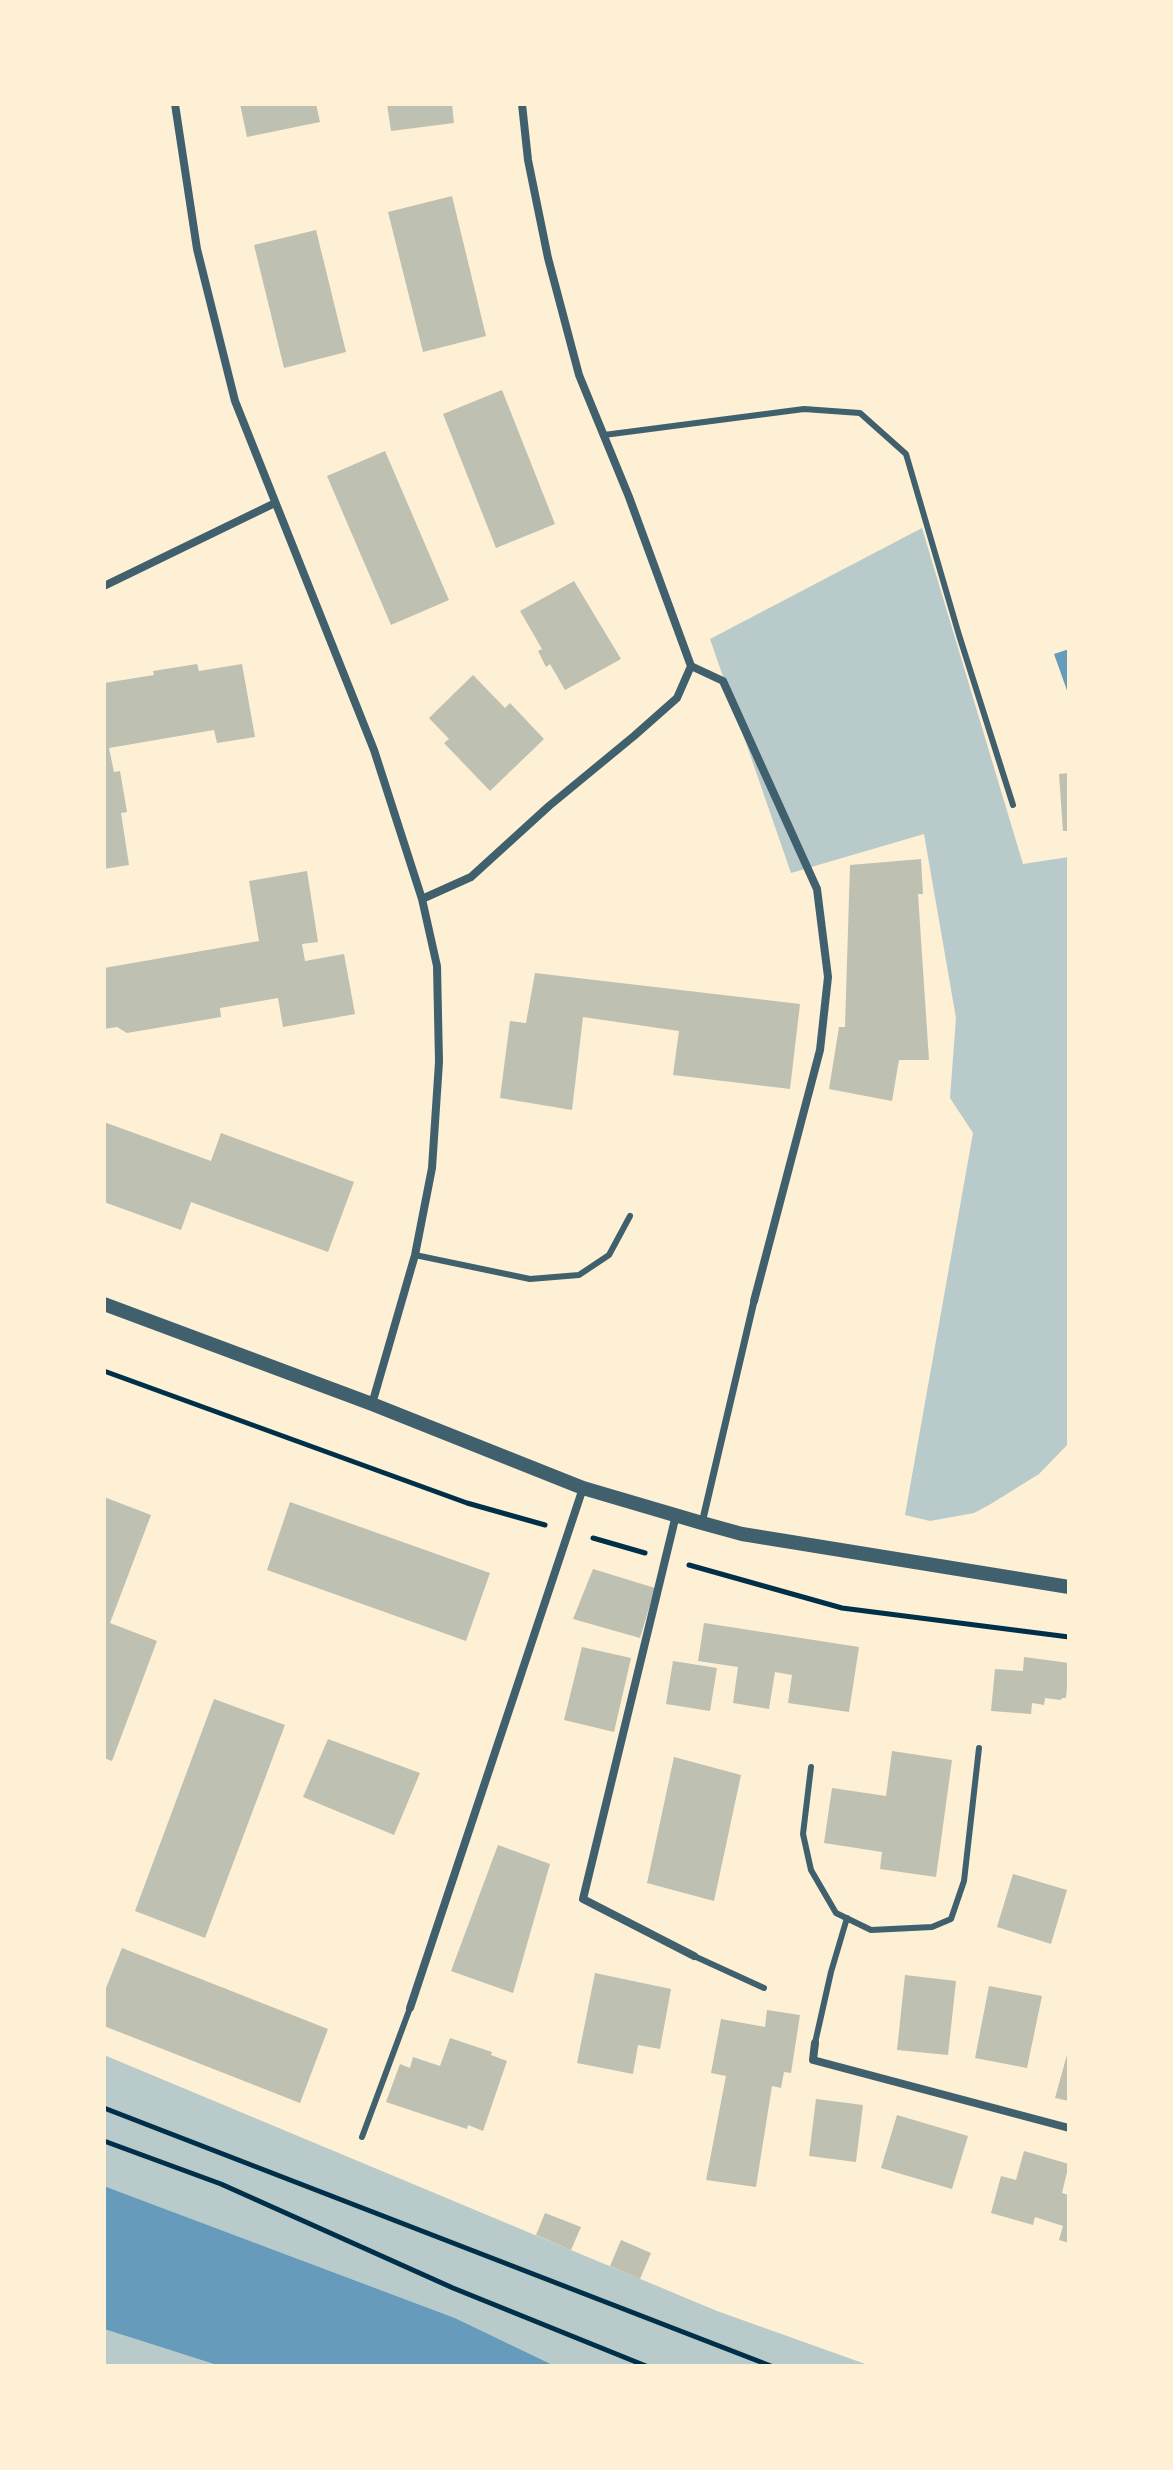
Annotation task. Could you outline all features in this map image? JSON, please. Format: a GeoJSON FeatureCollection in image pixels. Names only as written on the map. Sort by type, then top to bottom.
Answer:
{"type":"FeatureCollection","features":[{"type":"Feature","properties":{"kind":"street"},"geometry":{"type":"LineString","coordinates":[[175,104],[201,264],[235,401],[374,750],[422,899],[437,966],[439,1062],[432,1168],[415,1255],[372,1404]]}},
{"type":"Feature","properties":{"kind":"street"},"geometry":{"type":"LineString","coordinates":[[522,104],[528,160],[548,258],[579,375],[691,666],[723,681],[817,889],[828,977],[820,1050],[754,1301],[702,1523]]}},
{"type":"Feature","properties":{"kind":"street"},"geometry":{"type":"LineString","coordinates":[[104,586],[275,503]]}},
{"type":"Feature","properties":{"kind":"street"},"geometry":{"type":"LineString","coordinates":[[422,899],[471,877],[549,806],[634,736],[677,698],[691,666]]}},
{"type":"Feature","properties":{"kind":"street"},"geometry":{"type":"LineString","coordinates":[[104,1304],[372,1404],[583,1488],[702,1523],[742,1534],[1069,1587]]}},
{"type":"Feature","properties":{"kind":"street"},"geometry":{"type":"LineString","coordinates":[[410,2008],[583,1488]]}},
{"type":"Feature","properties":{"kind":"street"},"geometry":{"type":"LineString","coordinates":[[676,1515],[583,1899],[694,1956]]}},
{"type":"Feature","properties":{"kind":"street"},"geometry":{"type":"LineString","coordinates":[[815,2043],[813,2060],[1069,2128]]}},
{"type":"Feature","properties":{"kind":"lane"},"geometry":{"type":"LineString","coordinates":[[604,435],[804,409],[860,413],[906,454],[1013,805]]}},
{"type":"Feature","properties":{"kind":"lane"},"geometry":{"type":"LineString","coordinates":[[415,1255],[530,1279],[579,1275],[609,1255],[630,1216]]}},
{"type":"Feature","properties":{"kind":"lane"},"geometry":{"type":"LineString","coordinates":[[811,1767],[803,1834],[811,1870],[836,1913],[871,1930],[932,1927],[951,1919],[964,1881],[979,1748]]}},
{"type":"Feature","properties":{"kind":"lane"},"geometry":{"type":"LineString","coordinates":[[815,2043],[847,1918]]}},
{"type":"Feature","properties":{"kind":"lane"},"geometry":{"type":"LineString","coordinates":[[694,1956],[764,1988]]}},
{"type":"Feature","properties":{"kind":"lane"},"geometry":{"type":"LineString","coordinates":[[362,2137],[410,2008]]}},
{"type":"Feature","properties":{"kind":"path"},"geometry":{"type":"LineString","coordinates":[[104,2108],[771,2366]]}},
{"type":"Feature","properties":{"kind":"path"},"geometry":{"type":"LineString","coordinates":[[104,2141],[221,2184],[453,2288],[646,2366]]}},
{"type":"Feature","properties":{"kind":"shaded area"},"geometry":{"type":"Polygon","coordinates":[[[922,528],[1023,864],[1069,857],[1069,1443],[1039,1474],[989,1505],[974,1513],[930,1521],[905,1515],[973,1133],[950,1098],[956,1018],[924,834],[791,873],[710,639],[922,528]]]}},
{"type":"Feature","properties":{"kind":"shaded area"},"geometry":{"type":"Polygon","coordinates":[[[104,2055],[717,2311],[871,2366],[555,2366],[455,2318],[104,2186],[104,2055]]]}},
{"type":"Feature","properties":{"kind":"shaded area"},"geometry":{"type":"Polygon","coordinates":[[[104,2329],[220,2366],[104,2366],[104,2329]]]}},
{"type":"Feature","properties":{"kind":"water"},"geometry":{"type":"Polygon","coordinates":[[[1069,649],[1069,696],[1054,654],[1069,649]]]}},
{"type":"Feature","properties":{"kind":"water"},"geometry":{"type":"Polygon","coordinates":[[[104,2186],[455,2318],[555,2366],[220,2366],[104,2329],[104,2186]]]}},
{"type":"Feature","properties":{"kind":"building"},"geometry":{"type":"Polygon","coordinates":[[[240,104],[316,104],[320,122],[247,137],[240,104]]]}},
{"type":"Feature","properties":{"kind":"building"},"geometry":{"type":"Polygon","coordinates":[[[387,104],[452,104],[454,123],[391,131],[387,104]]]}},
{"type":"Feature","properties":{"kind":"building"},"geometry":{"type":"Polygon","coordinates":[[[452,196],[486,336],[423,352],[388,212],[452,196]]]}},
{"type":"Feature","properties":{"kind":"building"},"geometry":{"type":"Polygon","coordinates":[[[316,230],[346,352],[284,368],[254,245],[316,230]]]}},
{"type":"Feature","properties":{"kind":"building"},"geometry":{"type":"Polygon","coordinates":[[[502,390],[555,524],[496,548],[443,414],[502,390]]]}},
{"type":"Feature","properties":{"kind":"building"},"geometry":{"type":"Polygon","coordinates":[[[385,451],[449,600],[391,625],[327,476],[385,451]]]}},
{"type":"Feature","properties":{"kind":"building"},"geometry":{"type":"Polygon","coordinates":[[[574,581],[621,659],[565,690],[550,664],[546,667],[538,651],[542,649],[520,611],[574,581]]]}},
{"type":"Feature","properties":{"kind":"building"},"geometry":{"type":"Polygon","coordinates":[[[197,664],[199,671],[242,664],[255,737],[217,743],[214,730],[109,748],[114,772],[120,771],[127,812],[121,813],[129,865],[104,869],[104,683],[197,664]]]}},
{"type":"Feature","properties":{"kind":"building"},"geometry":{"type":"Polygon","coordinates":[[[473,675],[505,708],[510,703],[544,739],[490,791],[444,743],[449,739],[429,718],[473,675]]]}},
{"type":"Feature","properties":{"kind":"building"},"geometry":{"type":"Polygon","coordinates":[[[1069,773],[1069,831],[1063,831],[1059,774],[1069,773]]]}},
{"type":"Feature","properties":{"kind":"building"},"geometry":{"type":"Polygon","coordinates":[[[921,859],[923,894],[918,894],[929,1060],[899,1060],[892,1101],[829,1089],[839,1027],[845,1027],[850,865],[921,859]]]}},
{"type":"Feature","properties":{"kind":"building"},"geometry":{"type":"Polygon","coordinates":[[[307,871],[318,942],[302,944],[305,961],[344,954],[355,1014],[283,1027],[278,998],[220,1008],[221,1017],[127,1033],[117,1027],[104,1029],[104,968],[259,941],[249,881],[307,871]]]}},
{"type":"Feature","properties":{"kind":"building"},"geometry":{"type":"Polygon","coordinates":[[[535,973],[800,1004],[790,1089],[673,1075],[679,1031],[583,1017],[572,1110],[500,1098],[510,1021],[526,1023],[535,973]]]}},
{"type":"Feature","properties":{"kind":"building"},"geometry":{"type":"Polygon","coordinates":[[[104,1122],[211,1161],[221,1133],[354,1182],[328,1252],[191,1202],[181,1230],[104,1202],[104,1122]]]}},
{"type":"Feature","properties":{"kind":"building"},"geometry":{"type":"Polygon","coordinates":[[[104,1497],[151,1515],[110,1623],[157,1641],[112,1761],[104,1758],[104,1497]]]}},
{"type":"Feature","properties":{"kind":"building"},"geometry":{"type":"Polygon","coordinates":[[[290,1502],[490,1573],[466,1641],[267,1570],[290,1502]]]}},
{"type":"Feature","properties":{"kind":"building"},"geometry":{"type":"Polygon","coordinates":[[[593,1569],[655,1588],[640,1638],[573,1619],[593,1569]]]}},
{"type":"Feature","properties":{"kind":"building"},"geometry":{"type":"Polygon","coordinates":[[[704,1623],[859,1647],[849,1712],[788,1703],[792,1675],[775,1672],[769,1709],[733,1703],[738,1667],[698,1661],[704,1623]]]}},
{"type":"Feature","properties":{"kind":"building"},"geometry":{"type":"Polygon","coordinates":[[[582,1647],[631,1658],[614,1732],[564,1720],[582,1647]]]}},
{"type":"Feature","properties":{"kind":"building"},"geometry":{"type":"Polygon","coordinates":[[[1024,1657],[1069,1663],[1066,1698],[1045,1698],[1044,1705],[1032,1703],[1031,1714],[991,1711],[995,1669],[1023,1671],[1024,1657]]]}},
{"type":"Feature","properties":{"kind":"building"},"geometry":{"type":"Polygon","coordinates":[[[673,1661],[717,1668],[710,1711],[666,1704],[673,1661]]]}},
{"type":"Feature","properties":{"kind":"building"},"geometry":{"type":"Polygon","coordinates":[[[214,1699],[285,1725],[205,1938],[135,1911],[214,1699]]]}},
{"type":"Feature","properties":{"kind":"building"},"geometry":{"type":"Polygon","coordinates":[[[328,1739],[420,1773],[394,1835],[303,1797],[328,1739]]]}},
{"type":"Feature","properties":{"kind":"building"},"geometry":{"type":"Polygon","coordinates":[[[892,1751],[952,1760],[936,1877],[880,1869],[882,1852],[824,1843],[832,1788],[886,1796],[892,1751]]]}},
{"type":"Feature","properties":{"kind":"building"},"geometry":{"type":"Polygon","coordinates":[[[674,1757],[741,1775],[714,1901],[647,1883],[674,1757]]]}},
{"type":"Feature","properties":{"kind":"building"},"geometry":{"type":"Polygon","coordinates":[[[498,1845],[550,1864],[513,1993],[451,1971],[498,1845]]]}},
{"type":"Feature","properties":{"kind":"building"},"geometry":{"type":"Polygon","coordinates":[[[1013,1874],[1067,1890],[1051,1944],[997,1927],[1013,1874]]]}},
{"type":"Feature","properties":{"kind":"building"},"geometry":{"type":"Polygon","coordinates":[[[122,1948],[328,2029],[300,2103],[104,2026],[104,1993],[122,1948]]]}},
{"type":"Feature","properties":{"kind":"building"},"geometry":{"type":"Polygon","coordinates":[[[595,1973],[671,1989],[660,2049],[638,2045],[633,2074],[577,2063],[595,1973]]]}},
{"type":"Feature","properties":{"kind":"building"},"geometry":{"type":"Polygon","coordinates":[[[905,1975],[956,1981],[948,2055],[897,2050],[905,1975]]]}},
{"type":"Feature","properties":{"kind":"building"},"geometry":{"type":"Polygon","coordinates":[[[989,1986],[1042,1996],[1027,2068],[975,2058],[989,1986]]]}},
{"type":"Feature","properties":{"kind":"building"},"geometry":{"type":"Polygon","coordinates":[[[767,2010],[800,2015],[791,2073],[784,2072],[781,2088],[772,2086],[756,2187],[706,2180],[726,2076],[711,2073],[721,2019],[765,2027],[767,2010]]]}},
{"type":"Feature","properties":{"kind":"building"},"geometry":{"type":"Polygon","coordinates":[[[450,2038],[492,2052],[491,2055],[507,2061],[483,2131],[468,2125],[467,2129],[386,2102],[400,2064],[410,2068],[413,2057],[440,2066],[450,2038]]]}},
{"type":"Feature","properties":{"kind":"building"},"geometry":{"type":"Polygon","coordinates":[[[1069,2052],[1069,2101],[1055,2098],[1069,2052]]]}},
{"type":"Feature","properties":{"kind":"building"},"geometry":{"type":"Polygon","coordinates":[[[816,2099],[863,2105],[856,2162],[809,2156],[816,2099]]]}},
{"type":"Feature","properties":{"kind":"building"},"geometry":{"type":"Polygon","coordinates":[[[897,2115],[968,2136],[952,2189],[881,2168],[897,2115]]]}},
{"type":"Feature","properties":{"kind":"building"},"geometry":{"type":"Polygon","coordinates":[[[1024,2151],[1069,2164],[1062,2193],[1069,2195],[1069,2243],[1059,2240],[1063,2226],[1035,2217],[1033,2225],[991,2213],[1001,2176],[1016,2180],[1024,2151]]]}},
{"type":"Feature","properties":{"kind":"building"},"geometry":{"type":"Polygon","coordinates":[[[545,2213],[581,2227],[571,2250],[536,2235],[545,2213]]]}},
{"type":"Feature","properties":{"kind":"building"},"geometry":{"type":"Polygon","coordinates":[[[621,2240],[651,2253],[640,2279],[610,2266],[621,2240]]]}}]}
